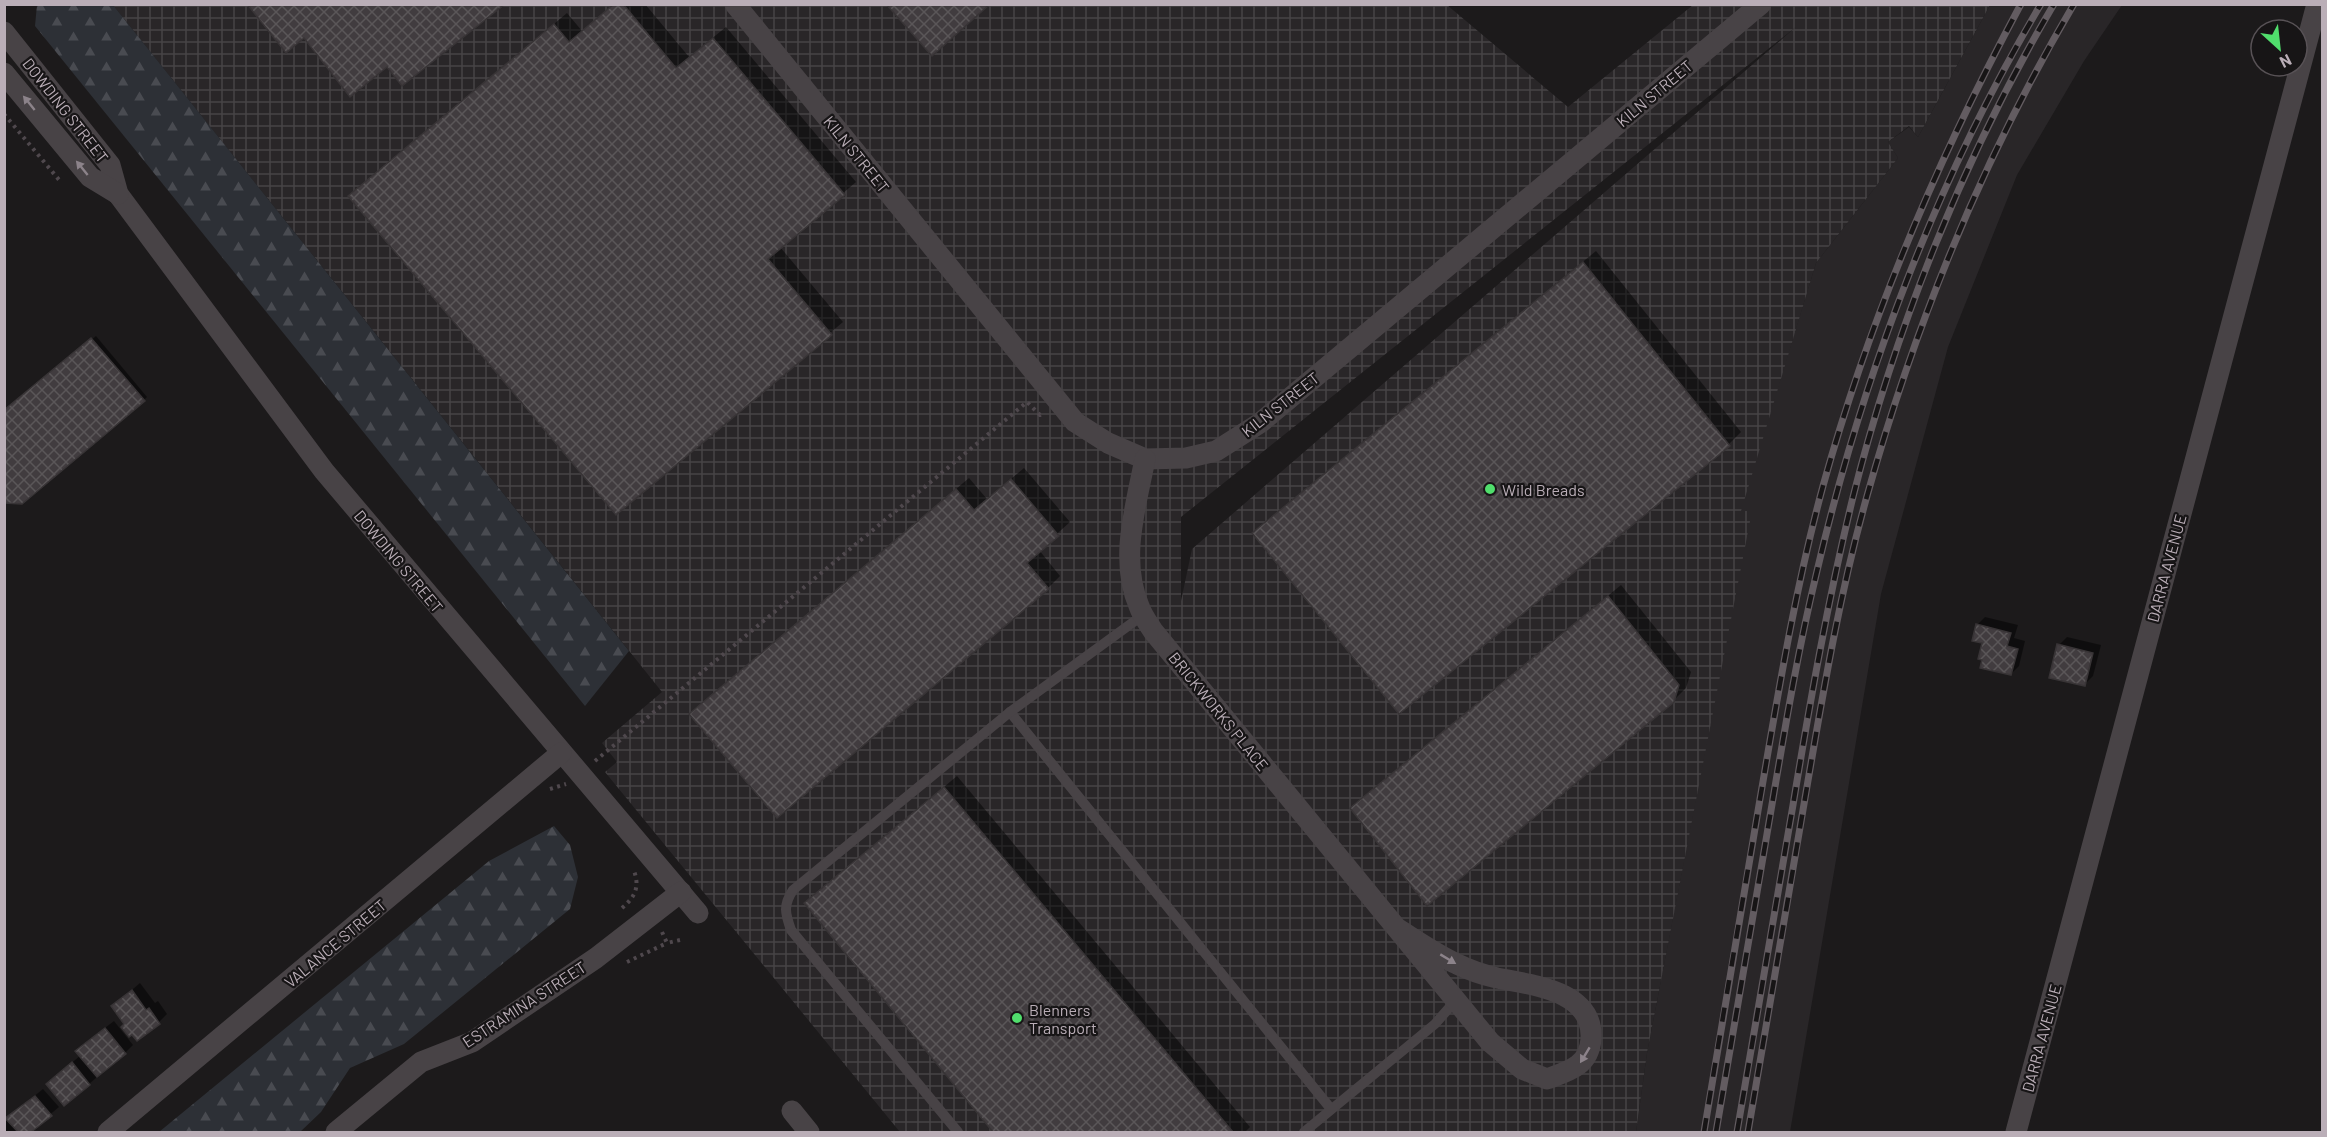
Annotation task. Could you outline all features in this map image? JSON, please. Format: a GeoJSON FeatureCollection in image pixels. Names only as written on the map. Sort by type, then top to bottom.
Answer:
{"type":"FeatureCollection","features":[{"type":"Feature","properties":{"kind":"street","name":"KILN STREET"},"geometry":{"type":"LineString","coordinates":[[735,4],[1075,422],[1108,443],[1145,459],[1185,458],[1216,451],[1260,423],[1761,4]]}},
{"type":"Feature","properties":{"kind":"street","name":"DARRA AVENUE"},"geometry":{"type":"LineString","coordinates":[[2016,1132],[2317,4]]}},
{"type":"Feature","properties":{"kind":"street","name":"DOWDING STREET"},"geometry":{"type":"LineString","coordinates":[[4,32],[110,165],[118,194],[324,471],[698,913]]}},
{"type":"Feature","properties":{"kind":"street","name":"DOWDING STREET"},"geometry":{"type":"LineString","coordinates":[[4,73],[90,177],[118,194]]}},
{"type":"Feature","properties":{"kind":"street","name":"BRICKWORKS PLACE"},"geometry":{"type":"LineString","coordinates":[[1145,459],[1129,549],[1132,582],[1139,607],[1153,631],[1490,1042],[1522,1069],[1547,1079],[1577,1067],[1590,1047],[1592,1028],[1581,1008],[1561,993],[1494,977],[1456,964],[1398,929]]}},
{"type":"Feature","properties":{"kind":"street","name":"VALANCE STREET"},"geometry":{"type":"LineString","coordinates":[[108,1132],[561,753]]}},
{"type":"Feature","properties":{"kind":"street","name":"ESTRAMINA STREET"},"geometry":{"type":"LineString","coordinates":[[336,1132],[421,1062],[472,1042],[596,958],[681,892]]}},
{"type":"Feature","properties":{"kind":"street"},"geometry":{"type":"LineString","coordinates":[[792,1111],[809,1132]]}},
{"type":"Feature","properties":{"kind":"lane"},"geometry":{"type":"LineString","coordinates":[[958,1132],[791,930],[785,913],[785,902],[793,890],[1010,712],[1143,615]]}},
{"type":"Feature","properties":{"kind":"lane"},"geometry":{"type":"LineString","coordinates":[[1010,712],[1331,1109]]}},
{"type":"Feature","properties":{"kind":"lane"},"geometry":{"type":"LineString","coordinates":[[1304,1132],[1435,1024],[1456,1000]]}},
{"type":"Feature","properties":{"kind":"path"},"geometry":{"type":"LineString","coordinates":[[4,114],[60,182]]}},
{"type":"Feature","properties":{"kind":"path"},"geometry":{"type":"LineString","coordinates":[[579,774],[1028,402],[1040,415],[1058,401]]}},
{"type":"Feature","properties":{"kind":"path"},"geometry":{"type":"LineString","coordinates":[[622,908],[634,895],[637,886],[633,870]]}},
{"type":"Feature","properties":{"kind":"shaded area"},"geometry":{"type":"Polygon","coordinates":[[[113,5],[1447,5],[1568,107],[1693,5],[1990,5],[1918,137],[1909,126],[1888,142],[1898,158],[1816,263],[1741,511],[1752,511],[1647,1053],[1636,1132],[900,1132],[605,772],[617,762],[602,743],[662,692],[113,5]],[[1797,26],[1181,517],[1181,601],[1192,549],[1797,26]]]}},
{"type":"Feature","properties":{"kind":"shaded area"},"geometry":{"type":"Polygon","coordinates":[[[1990,5],[2122,5],[2084,61],[2017,175],[1948,347],[1881,594],[1790,1132],[1636,1132],[1647,1053],[1751,511],[1740,511],[1816,263],[1898,158],[1888,142],[1909,127],[1918,137],[1990,5]]]}},
{"type":"Feature","properties":{"kind":"green space"},"geometry":{"type":"Polygon","coordinates":[[[37,5],[113,5],[629,651],[585,706],[35,26],[37,5]]]}},
{"type":"Feature","properties":{"kind":"green space"},"geometry":{"type":"Polygon","coordinates":[[[554,826],[570,845],[578,877],[570,909],[404,1044],[350,1068],[321,1112],[300,1132],[159,1132],[489,861],[554,826]]]}},
{"type":"Feature","properties":{"kind":"building"},"geometry":{"type":"Polygon","coordinates":[[[247,4],[505,4],[402,86],[387,67],[350,97],[304,38],[286,53],[247,4]]]}},
{"type":"Feature","properties":{"kind":"building"},"geometry":{"type":"Polygon","coordinates":[[[614,4],[623,4],[676,68],[713,38],[845,195],[768,259],[832,335],[616,515],[348,196],[554,24],[569,42],[614,4]]]}},
{"type":"Feature","properties":{"kind":"building"},"geometry":{"type":"Polygon","coordinates":[[[886,4],[990,4],[932,56],[886,4]]]}},
{"type":"Feature","properties":{"kind":"building","name":"Wild Breads"},"geometry":{"type":"Polygon","coordinates":[[[1583,262],[1730,446],[1399,714],[1252,533],[1583,262]]]}},
{"type":"Feature","properties":{"kind":"building"},"geometry":{"type":"Polygon","coordinates":[[[91,338],[145,401],[22,504],[4,503],[4,410],[91,338]]]}},
{"type":"Feature","properties":{"kind":"building"},"geometry":{"type":"Polygon","coordinates":[[[1011,479],[1059,536],[1027,563],[1049,589],[777,818],[689,714],[956,489],[974,510],[1011,479]]]}},
{"type":"Feature","properties":{"kind":"building"},"geometry":{"type":"Polygon","coordinates":[[[1608,596],[1679,685],[1674,702],[1427,906],[1350,808],[1608,596]]]}},
{"type":"Feature","properties":{"kind":"building"},"geometry":{"type":"Polygon","coordinates":[[[1976,624],[2011,633],[2007,646],[2018,649],[2011,675],[1980,668],[1982,660],[1978,659],[1982,643],[1972,641],[1976,624]]]}},
{"type":"Feature","properties":{"kind":"building"},"geometry":{"type":"Polygon","coordinates":[[[2057,644],[2093,653],[2085,686],[2049,678],[2057,644]]]}},
{"type":"Feature","properties":{"kind":"building","name":"Blenners Transport"},"geometry":{"type":"Polygon","coordinates":[[[944,787],[1233,1132],[993,1132],[804,903],[944,787]]]}},
{"type":"Feature","properties":{"kind":"building"},"geometry":{"type":"Polygon","coordinates":[[[132,990],[146,1010],[149,1008],[160,1024],[137,1041],[132,1035],[129,1037],[121,1027],[124,1024],[111,1006],[132,990]]]}},
{"type":"Feature","properties":{"kind":"building"},"geometry":{"type":"Polygon","coordinates":[[[105,1028],[126,1054],[97,1077],[75,1051],[105,1028]]]}},
{"type":"Feature","properties":{"kind":"building"},"geometry":{"type":"Polygon","coordinates":[[[72,1062],[90,1085],[64,1106],[46,1084],[72,1062]]]}},
{"type":"Feature","properties":{"kind":"building"},"geometry":{"type":"Polygon","coordinates":[[[35,1096],[52,1116],[31,1132],[18,1132],[5,1118],[35,1096]]]}},
{"type":"Feature","properties":{"kind":"railway"},"geometry":{"type":"LineString","coordinates":[[1704,1132],[1780,681],[1823,486],[1862,361],[1908,239],[1962,121],[2021,4]]}},
{"type":"Feature","properties":{"kind":"railway"},"geometry":{"type":"LineString","coordinates":[[1716,1132],[1796,669],[1809,604],[1857,424],[1907,279],[1937,208],[2003,71],[2041,4]]}},
{"type":"Feature","properties":{"kind":"railway"},"geometry":{"type":"LineString","coordinates":[[1737,1132],[1820,651],[1835,574],[1870,433],[1912,306],[1962,182],[2021,62],[2054,4]]}},
{"type":"Feature","properties":{"kind":"railway"},"geometry":{"type":"LineString","coordinates":[[1748,1132],[1831,652],[1847,574],[1867,496],[1907,368],[1954,243],[2010,122],[2074,4]]}},
{"type":"Feature","properties":{"kind":"place","name":"Wild Breads"},"geometry":{"type":"Point","coordinates":[1490,489]}},
{"type":"Feature","properties":{"kind":"place","name":"Blenners Transport"},"geometry":{"type":"Point","coordinates":[1017,1018]}}]}
